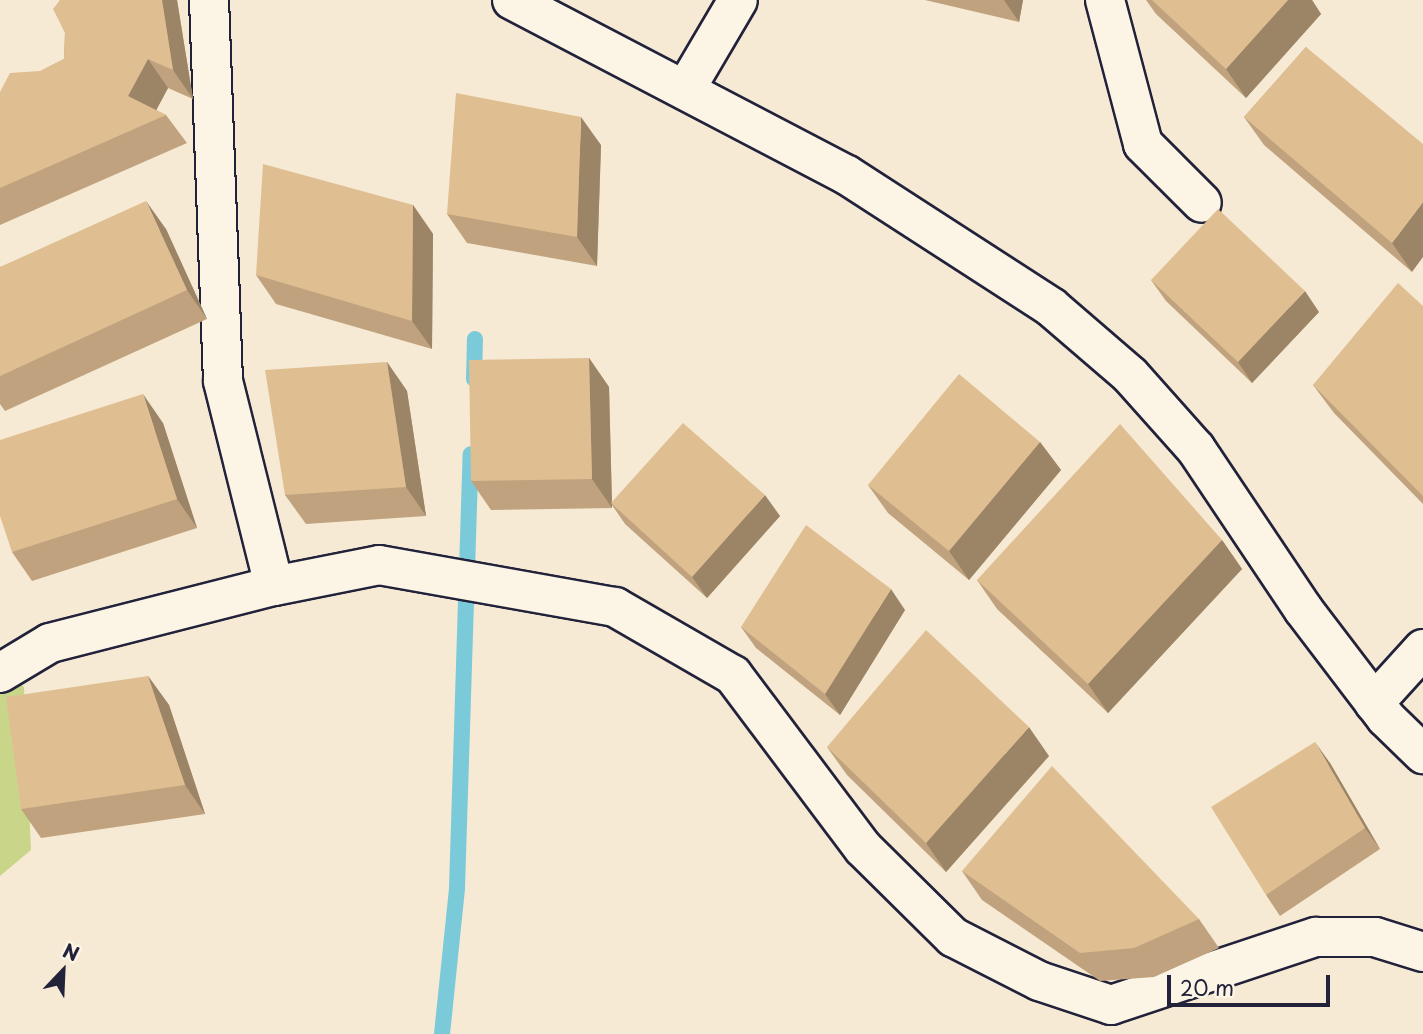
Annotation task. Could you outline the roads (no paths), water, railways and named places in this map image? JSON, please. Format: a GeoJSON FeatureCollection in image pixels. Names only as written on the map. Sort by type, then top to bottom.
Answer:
{"type":"FeatureCollection","features":[{"type":"Feature","properties":{"kind":"street"},"geometry":{"type":"LineString","coordinates":[[209,0],[223,381],[274,586]]}},
{"type":"Feature","properties":{"kind":"street"},"geometry":{"type":"LineString","coordinates":[[512,0],[847,175],[961,243],[1051,307],[1130,375],[1196,449],[1374,703],[1423,754]]}},
{"type":"Feature","properties":{"kind":"street"},"geometry":{"type":"LineString","coordinates":[[685,90],[738,0]]}},
{"type":"Feature","properties":{"kind":"street"},"geometry":{"type":"LineString","coordinates":[[1105,0],[1143,144],[1202,203]]}},
{"type":"Feature","properties":{"kind":"street"},"geometry":{"type":"LineString","coordinates":[[0,673],[50,643],[274,586],[379,565],[615,607],[733,675],[863,848],[953,937],[1039,981],[1111,1005],[1316,937],[1375,937],[1423,952]]}},
{"type":"Feature","properties":{"kind":"street"},"geometry":{"type":"LineString","coordinates":[[1374,703],[1423,649]]}},
{"type":"Feature","properties":{"kind":"waterway"},"geometry":{"type":"LineString","coordinates":[[474,379],[475,339]]}},
{"type":"Feature","properties":{"kind":"waterway"},"geometry":{"type":"LineString","coordinates":[[442,1034],[457,888],[471,454]]}}]}
